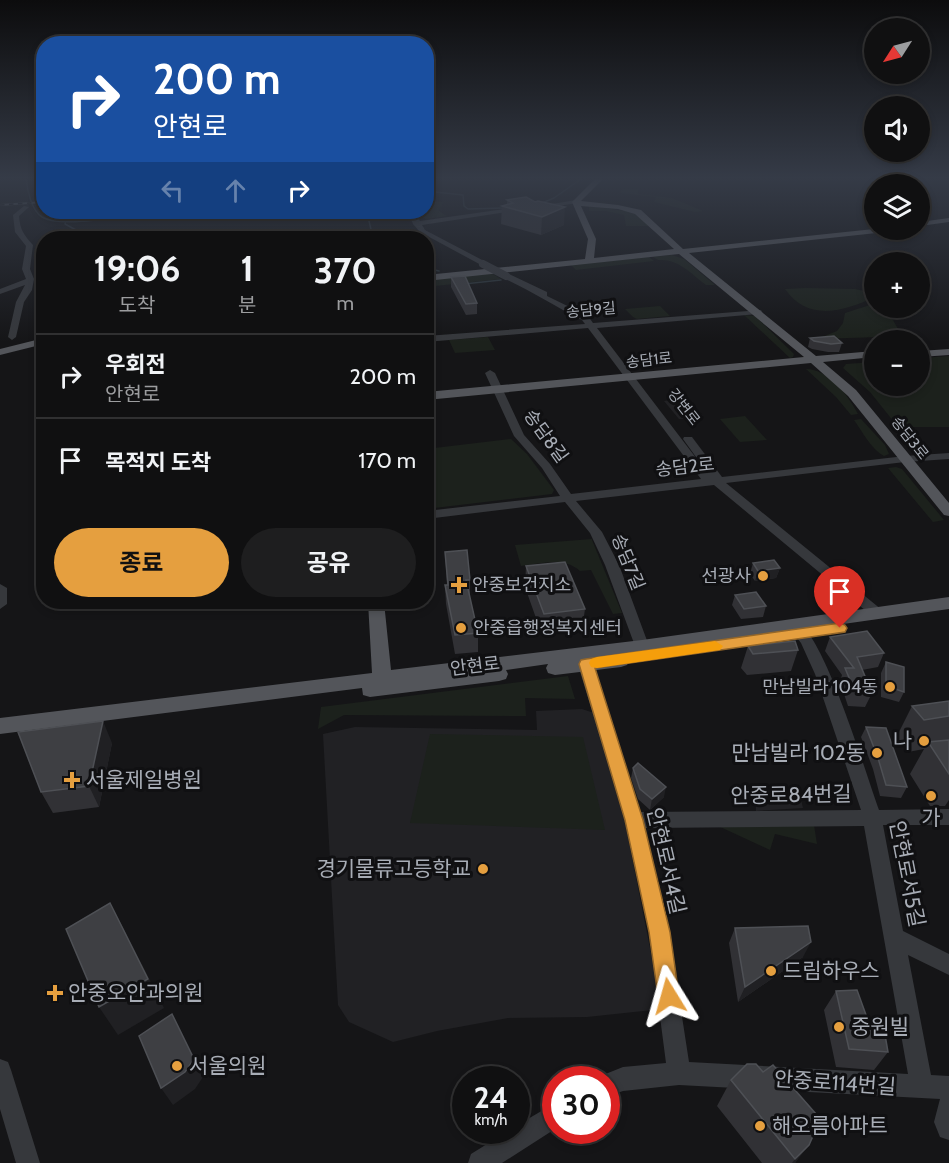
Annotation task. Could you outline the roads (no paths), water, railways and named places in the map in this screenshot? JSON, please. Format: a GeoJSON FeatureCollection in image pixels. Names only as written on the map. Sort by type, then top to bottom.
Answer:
{"type":"FeatureCollection","features":[{"type":"Feature","properties":{"kind":"main road"},"geometry":{"type":"LineString","coordinates":[[590,233],[592,256]]}},
{"type":"Feature","properties":{"kind":"main road"},"geometry":{"type":"LineString","coordinates":[[664,233],[819,361]]}},
{"type":"Feature","properties":{"kind":"main road"},"geometry":{"type":"LineString","coordinates":[[664,233],[819,361]]}},
{"type":"Feature","properties":{"kind":"main road"},"geometry":{"type":"LineString","coordinates":[[434,276],[592,256],[683,250],[828,233]]}},
{"type":"Feature","properties":{"kind":"main road"},"geometry":{"type":"LineString","coordinates":[[434,276],[592,256],[683,250],[853,233]]}},
{"type":"Feature","properties":{"kind":"main road"},"geometry":{"type":"LineString","coordinates":[[0,349],[36,341]]}},
{"type":"Feature","properties":{"kind":"main road"},"geometry":{"type":"LineString","coordinates":[[930,351],[949,350]]}},
{"type":"Feature","properties":{"kind":"main road","name":"송담1로"},"geometry":{"type":"LineString","coordinates":[[434,397],[864,357]]}},
{"type":"Feature","properties":{"kind":"main road","name":"송담3로"},"geometry":{"type":"LineString","coordinates":[[819,361],[852,393],[910,459],[949,497]]}},
{"type":"Feature","properties":{"kind":"main road","name":"송담3로"},"geometry":{"type":"LineString","coordinates":[[910,459],[949,512]]}},
{"type":"Feature","properties":{"kind":"main road","name":"안현로"},"geometry":{"type":"LineString","coordinates":[[0,736],[799,630],[877,613],[949,603]]}},
{"type":"Feature","properties":{"kind":"main road"},"geometry":{"type":"LineString","coordinates":[[376,609],[388,683]]}},
{"type":"Feature","properties":{"kind":"main road"},"geometry":{"type":"LineString","coordinates":[[384,609],[388,683]]}},
{"type":"Feature","properties":{"kind":"main road","name":"안현로"},"geometry":{"type":"LineString","coordinates":[[584,658],[642,646],[949,613]]}},
{"type":"Feature","properties":{"kind":"main road","name":"안현로"},"geometry":{"type":"LineString","coordinates":[[0,726],[388,683]]}},
{"type":"Feature","properties":{"kind":"street"},"geometry":{"type":"LineString","coordinates":[[12,337],[20,302],[28,290],[30,274],[26,269],[30,245],[18,233]]}},
{"type":"Feature","properties":{"kind":"street","name":"강변로"},"geometry":{"type":"LineString","coordinates":[[434,239],[593,317],[596,325],[705,477],[716,481],[877,613]]}},
{"type":"Feature","properties":{"kind":"street"},"geometry":{"type":"LineString","coordinates":[[0,290],[29,282]]}},
{"type":"Feature","properties":{"kind":"street","name":"송담9길"},"geometry":{"type":"LineString","coordinates":[[434,338],[758,312]]}},
{"type":"Feature","properties":{"kind":"street"},"geometry":{"type":"LineString","coordinates":[[490,372],[498,391]]}},
{"type":"Feature","properties":{"kind":"street","name":"송담8길"},"geometry":{"type":"LineString","coordinates":[[498,391],[519,436],[546,466],[568,499]]}},
{"type":"Feature","properties":{"kind":"street","name":"송담2로"},"geometry":{"type":"LineString","coordinates":[[434,514],[949,456]]}},
{"type":"Feature","properties":{"kind":"street","name":"송담7길"},"geometry":{"type":"LineString","coordinates":[[568,499],[596,532],[612,565],[642,646]]}},
{"type":"Feature","properties":{"kind":"street"},"geometry":{"type":"LineString","coordinates":[[0,588],[0,604]]}},
{"type":"Feature","properties":{"kind":"street","name":"안현로서5길"},"geometry":{"type":"LineString","coordinates":[[799,630],[823,674],[872,817],[922,1088]]}},
{"type":"Feature","properties":{"kind":"street","name":"안현로서4길"},"geometry":{"type":"LineString","coordinates":[[584,658],[634,820],[660,932],[679,1073]]}},
{"type":"Feature","properties":{"kind":"street","name":"안중로84번길"},"geometry":{"type":"LineString","coordinates":[[634,820],[949,817]]}},
{"type":"Feature","properties":{"kind":"street"},"geometry":{"type":"LineString","coordinates":[[894,937],[949,965]]}},
{"type":"Feature","properties":{"kind":"street"},"geometry":{"type":"LineString","coordinates":[[0,1070],[28,1163]]}},
{"type":"Feature","properties":{"kind":"street","name":"안중로114번길"},"geometry":{"type":"LineString","coordinates":[[620,1080],[679,1073],[949,1088]]}},
{"type":"Feature","properties":{"kind":"street"},"geometry":{"type":"LineString","coordinates":[[949,1105],[946,1122],[949,1128]]}},
{"type":"Feature","properties":{"kind":"street"},"geometry":{"type":"LineString","coordinates":[[480,1163],[542,1123]]}},
{"type":"Feature","properties":{"kind":"waterway"},"geometry":{"type":"LineString","coordinates":[[434,270],[439,271]]}},
{"type":"Feature","properties":{"kind":"waterway"},"geometry":{"type":"LineString","coordinates":[[464,284],[501,280]]}},
{"type":"Feature","properties":{"kind":"place","name":"선광사"},"geometry":{"type":"Point","coordinates":[763,576]}},
{"type":"Feature","properties":{"kind":"place","name":"안중보건지소"},"geometry":{"type":"Point","coordinates":[459,585]}},
{"type":"Feature","properties":{"kind":"place","name":"안중읍행정복지센터"},"geometry":{"type":"Point","coordinates":[461,628]}},
{"type":"Feature","properties":{"kind":"place","name":"만남빌라 104동"},"geometry":{"type":"Point","coordinates":[890,687]}},
{"type":"Feature","properties":{"kind":"place","name":"나"},"geometry":{"type":"Point","coordinates":[924,741]}},
{"type":"Feature","properties":{"kind":"place","name":"만남빌라 102동"},"geometry":{"type":"Point","coordinates":[877,753]}},
{"type":"Feature","properties":{"kind":"place","name":"서울제일병원"},"geometry":{"type":"Point","coordinates":[72,780]}},
{"type":"Feature","properties":{"kind":"place","name":"가"},"geometry":{"type":"Point","coordinates":[931,796]}},
{"type":"Feature","properties":{"kind":"place","name":"경기물류고등학교"},"geometry":{"type":"Point","coordinates":[483,869]}},
{"type":"Feature","properties":{"kind":"place","name":"드림하우스"},"geometry":{"type":"Point","coordinates":[771,971]}},
{"type":"Feature","properties":{"kind":"place","name":"안중오안과의원"},"geometry":{"type":"Point","coordinates":[55,993]}},
{"type":"Feature","properties":{"kind":"place","name":"중원빌"},"geometry":{"type":"Point","coordinates":[839,1027]}},
{"type":"Feature","properties":{"kind":"place","name":"서울의원"},"geometry":{"type":"Point","coordinates":[177,1066]}},
{"type":"Feature","properties":{"kind":"place","name":"해오름아파트"},"geometry":{"type":"Point","coordinates":[760,1126]}}]}
